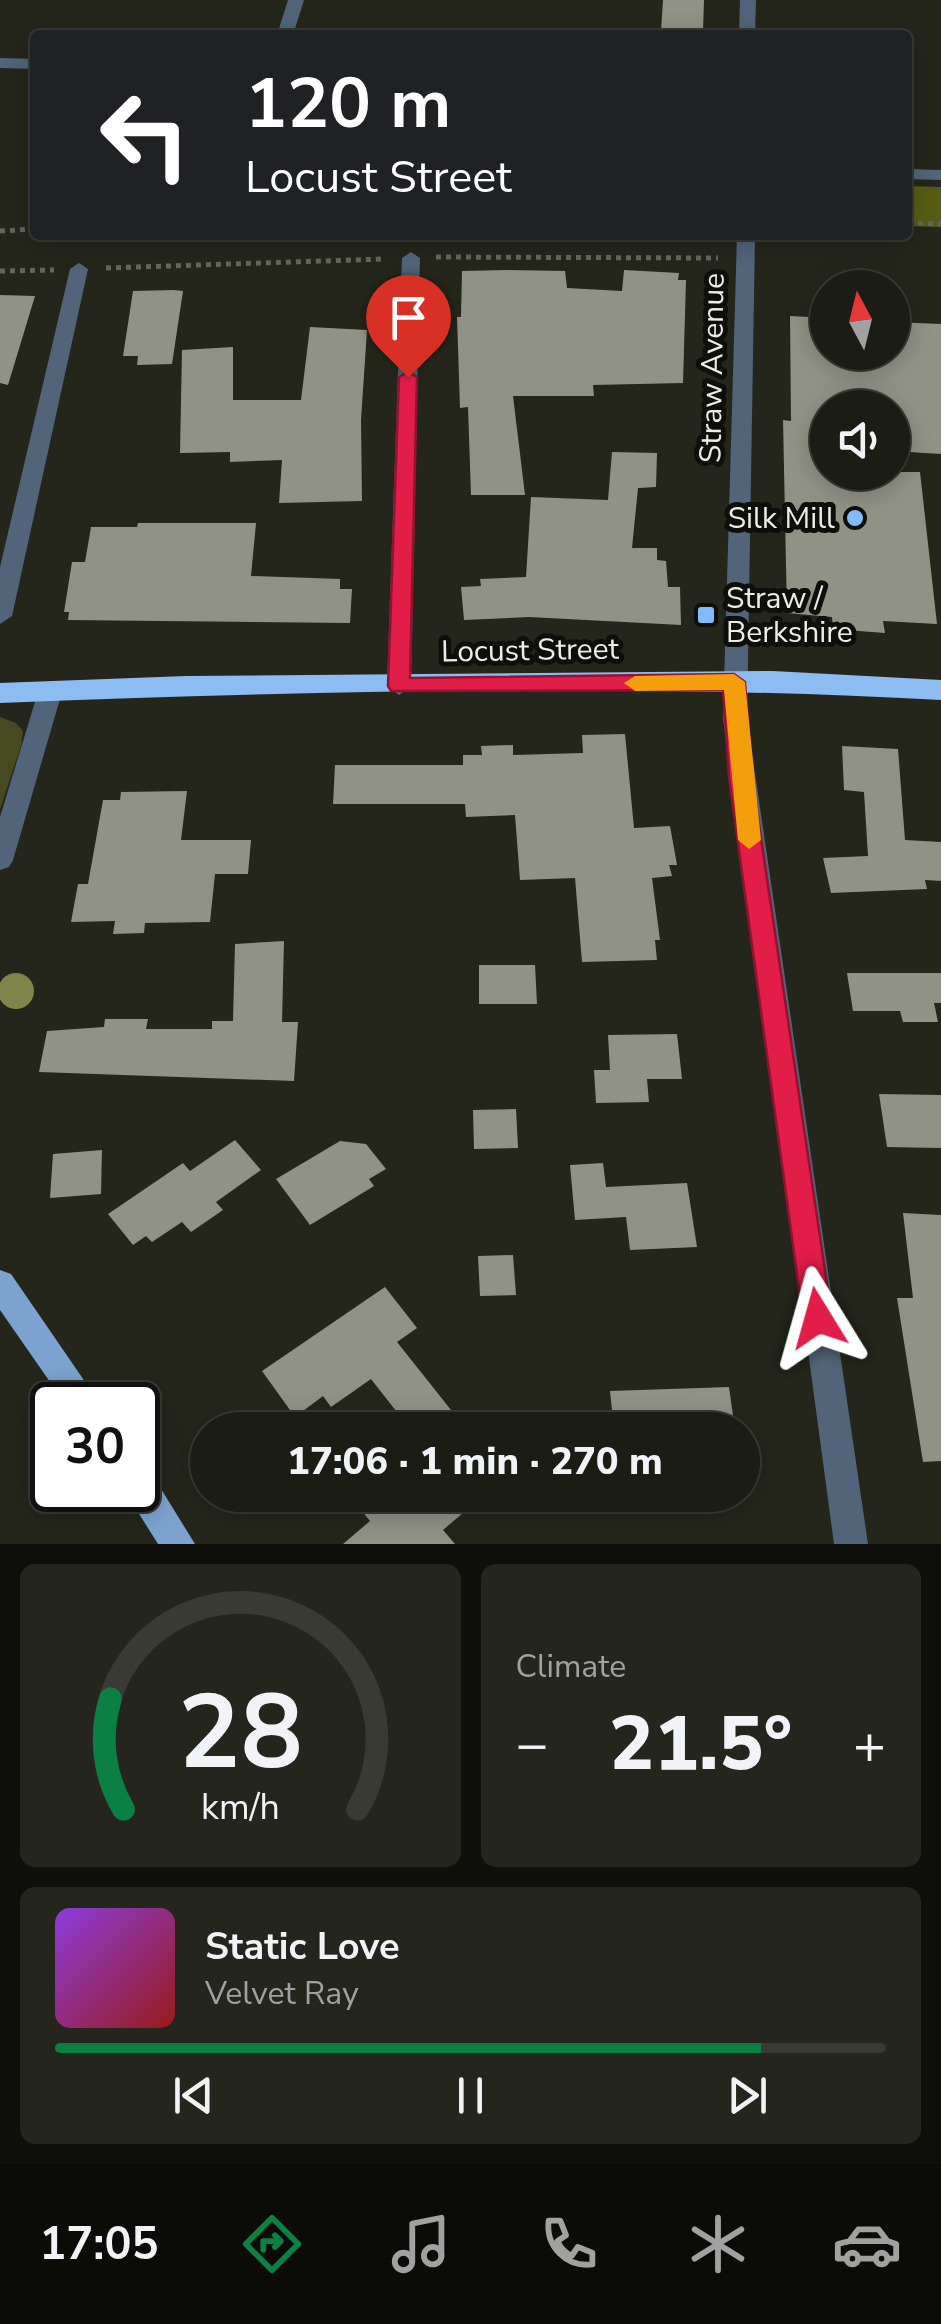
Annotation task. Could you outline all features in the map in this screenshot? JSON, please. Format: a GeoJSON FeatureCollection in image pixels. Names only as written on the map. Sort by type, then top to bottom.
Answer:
{"type":"FeatureCollection","features":[{"type":"Feature","properties":{"kind":"highway","name":"Locust Street"},"geometry":{"type":"LineString","coordinates":[[0,693],[186,686],[734,682],[941,690]]}},
{"type":"Feature","properties":{"kind":"main road"},"geometry":{"type":"LineString","coordinates":[[0,1284],[69,1382]]}},
{"type":"Feature","properties":{"kind":"main road"},"geometry":{"type":"LineString","coordinates":[[157,1512],[178,1544]]}},
{"type":"Feature","properties":{"kind":"street"},"geometry":{"type":"LineString","coordinates":[[286,30],[296,0]]}},
{"type":"Feature","properties":{"kind":"street"},"geometry":{"type":"LineString","coordinates":[[747,30],[748,0]]}},
{"type":"Feature","properties":{"kind":"street"},"geometry":{"type":"LineString","coordinates":[[0,63],[30,64]]}},
{"type":"Feature","properties":{"kind":"street"},"geometry":{"type":"LineString","coordinates":[[912,174],[941,175]]}},
{"type":"Feature","properties":{"kind":"street","name":"Straw Avenue"},"geometry":{"type":"LineString","coordinates":[[746,240],[734,682],[741,777],[851,1544]]}},
{"type":"Feature","properties":{"kind":"street"},"geometry":{"type":"LineString","coordinates":[[399,686],[411,258]]}},
{"type":"Feature","properties":{"kind":"street"},"geometry":{"type":"LineString","coordinates":[[0,616],[79,269]]}},
{"type":"Feature","properties":{"kind":"street"},"geometry":{"type":"LineString","coordinates":[[0,860],[50,692]]}},
{"type":"Feature","properties":{"kind":"path"},"geometry":{"type":"LineString","coordinates":[[912,223],[941,224]]}},
{"type":"Feature","properties":{"kind":"path"},"geometry":{"type":"LineString","coordinates":[[0,231],[30,229]]}},
{"type":"Feature","properties":{"kind":"path"},"geometry":{"type":"LineString","coordinates":[[0,271],[411,258],[745,258]]}},
{"type":"Feature","properties":{"kind":"green space"},"geometry":{"type":"Polygon","coordinates":[[[912,186],[941,187],[941,227],[912,226],[912,186]]]}},
{"type":"Feature","properties":{"kind":"green space"},"geometry":{"type":"Polygon","coordinates":[[[0,717],[16,723],[23,731],[0,809],[0,717]]]}},
{"type":"Feature","properties":{"kind":"building"},"geometry":{"type":"Polygon","coordinates":[[[663,0],[704,0],[703,30],[661,30],[663,0]]]}},
{"type":"Feature","properties":{"kind":"building"},"geometry":{"type":"Polygon","coordinates":[[[624,270],[679,273],[678,280],[686,280],[683,383],[593,385],[594,396],[513,396],[525,495],[471,495],[468,407],[460,408],[457,317],[461,317],[462,271],[565,271],[567,288],[622,291],[624,270]]]}},
{"type":"Feature","properties":{"kind":"building"},"geometry":{"type":"Polygon","coordinates":[[[133,291],[183,291],[172,364],[137,365],[138,356],[123,356],[133,291]]]}},
{"type":"Feature","properties":{"kind":"building"},"geometry":{"type":"Polygon","coordinates":[[[0,295],[35,296],[8,385],[0,383],[0,295]]]}},
{"type":"Feature","properties":{"kind":"building","name":"Silk Mill"},"geometry":{"type":"Polygon","coordinates":[[[790,316],[810,317],[810,370],[910,370],[910,323],[941,324],[941,454],[910,452],[910,390],[810,390],[810,490],[910,490],[910,472],[920,472],[937,624],[883,621],[885,633],[833,629],[832,617],[787,613],[783,420],[791,421],[790,316]]]}},
{"type":"Feature","properties":{"kind":"building"},"geometry":{"type":"Polygon","coordinates":[[[310,327],[367,330],[361,420],[362,501],[279,503],[282,460],[230,462],[230,452],[180,453],[182,350],[233,347],[233,400],[301,400],[310,327]]]}},
{"type":"Feature","properties":{"kind":"building"},"geometry":{"type":"Polygon","coordinates":[[[612,452],[657,453],[656,487],[638,488],[632,548],[657,548],[657,560],[666,561],[668,587],[680,587],[681,625],[529,617],[464,620],[461,587],[481,586],[480,579],[526,577],[531,497],[608,500],[612,452]]]}},
{"type":"Feature","properties":{"kind":"building"},"geometry":{"type":"Polygon","coordinates":[[[138,523],[256,523],[251,576],[340,579],[340,589],[352,589],[350,623],[68,620],[69,612],[64,612],[72,562],[85,562],[91,527],[137,527],[138,523]]]}},
{"type":"Feature","properties":{"kind":"building"},"geometry":{"type":"Polygon","coordinates":[[[625,734],[634,828],[670,826],[677,865],[669,865],[672,876],[652,878],[660,940],[655,940],[657,960],[582,962],[575,878],[520,880],[515,815],[466,817],[465,804],[333,804],[335,765],[463,765],[463,755],[482,755],[481,746],[513,745],[513,755],[583,753],[582,735],[625,734]]]}},
{"type":"Feature","properties":{"kind":"building"},"geometry":{"type":"Polygon","coordinates":[[[842,746],[898,749],[905,840],[941,842],[941,881],[925,880],[927,889],[831,893],[823,858],[868,856],[864,792],[844,790],[842,746]]]}},
{"type":"Feature","properties":{"kind":"building"},"geometry":{"type":"Polygon","coordinates":[[[187,791],[181,840],[251,840],[248,874],[215,874],[210,922],[145,923],[144,933],[113,934],[115,921],[71,922],[78,884],[88,884],[103,800],[120,800],[121,792],[187,791]]]}},
{"type":"Feature","properties":{"kind":"building"},"geometry":{"type":"Polygon","coordinates":[[[284,941],[282,1022],[298,1022],[294,1081],[39,1072],[47,1031],[104,1027],[105,1019],[148,1019],[146,1029],[212,1029],[212,1021],[233,1021],[235,944],[284,941]]]}},
{"type":"Feature","properties":{"kind":"building"},"geometry":{"type":"Polygon","coordinates":[[[479,965],[535,965],[537,1004],[479,1004],[479,965]]]}},
{"type":"Feature","properties":{"kind":"building"},"geometry":{"type":"Polygon","coordinates":[[[847,973],[941,973],[941,1003],[934,1003],[938,1022],[903,1022],[900,1011],[853,1011],[847,973]]]}},
{"type":"Feature","properties":{"kind":"building"},"geometry":{"type":"Polygon","coordinates":[[[677,1034],[682,1079],[647,1079],[649,1102],[596,1103],[594,1070],[610,1070],[608,1035],[677,1034]]]}},
{"type":"Feature","properties":{"kind":"building"},"geometry":{"type":"Polygon","coordinates":[[[879,1094],[941,1095],[941,1148],[887,1147],[879,1094]]]}},
{"type":"Feature","properties":{"kind":"building"},"geometry":{"type":"Polygon","coordinates":[[[516,1109],[518,1148],[474,1149],[473,1110],[516,1109]]]}},
{"type":"Feature","properties":{"kind":"building"},"geometry":{"type":"Polygon","coordinates":[[[235,1140],[261,1170],[216,1202],[223,1210],[191,1232],[182,1222],[152,1242],[146,1236],[133,1245],[108,1214],[183,1163],[190,1171],[235,1140]]]}},
{"type":"Feature","properties":{"kind":"building"},"geometry":{"type":"Polygon","coordinates":[[[340,1141],[366,1144],[386,1169],[369,1179],[374,1186],[310,1225],[276,1179],[340,1141]]]}},
{"type":"Feature","properties":{"kind":"building"},"geometry":{"type":"Polygon","coordinates":[[[102,1150],[101,1194],[50,1198],[53,1154],[102,1150]]]}},
{"type":"Feature","properties":{"kind":"building"},"geometry":{"type":"Polygon","coordinates":[[[603,1163],[606,1187],[687,1183],[697,1247],[630,1250],[626,1217],[575,1220],[570,1165],[603,1163]]]}},
{"type":"Feature","properties":{"kind":"building"},"geometry":{"type":"Polygon","coordinates":[[[903,1213],[941,1215],[941,1461],[923,1462],[897,1298],[913,1298],[903,1213]]]}},
{"type":"Feature","properties":{"kind":"building"},"geometry":{"type":"Polygon","coordinates":[[[513,1255],[516,1295],[480,1296],[478,1256],[513,1255]]]}},
{"type":"Feature","properties":{"kind":"building"},"geometry":{"type":"Polygon","coordinates":[[[385,1287],[417,1328],[397,1342],[453,1412],[397,1412],[371,1379],[331,1407],[323,1396],[302,1412],[291,1412],[262,1371],[385,1287]]]}},
{"type":"Feature","properties":{"kind":"building"},"geometry":{"type":"Polygon","coordinates":[[[729,1387],[732,1412],[612,1412],[610,1391],[729,1387]]]}},
{"type":"Feature","properties":{"kind":"building"},"geometry":{"type":"Polygon","coordinates":[[[363,1512],[464,1512],[443,1530],[455,1544],[343,1544],[370,1521],[363,1512]]]}},
{"type":"Feature","properties":{"kind":"slow traffic"},"geometry":{"type":"LineString","coordinates":[[635,683],[734,682],[749,840]]}},
{"type":"Feature","properties":{"kind":"place","name":"Silk Mill"},"geometry":{"type":"Point","coordinates":[855,518]}},
{"type":"Feature","properties":{"kind":"place","name":"Straw / Berkshire"},"geometry":{"type":"Point","coordinates":[706,615]}},
{"type":"Feature","properties":{"kind":"route"},"geometry":{"type":"LineString","coordinates":[[408,377],[399,686],[734,682],[741,777],[818,1318]]}}]}
